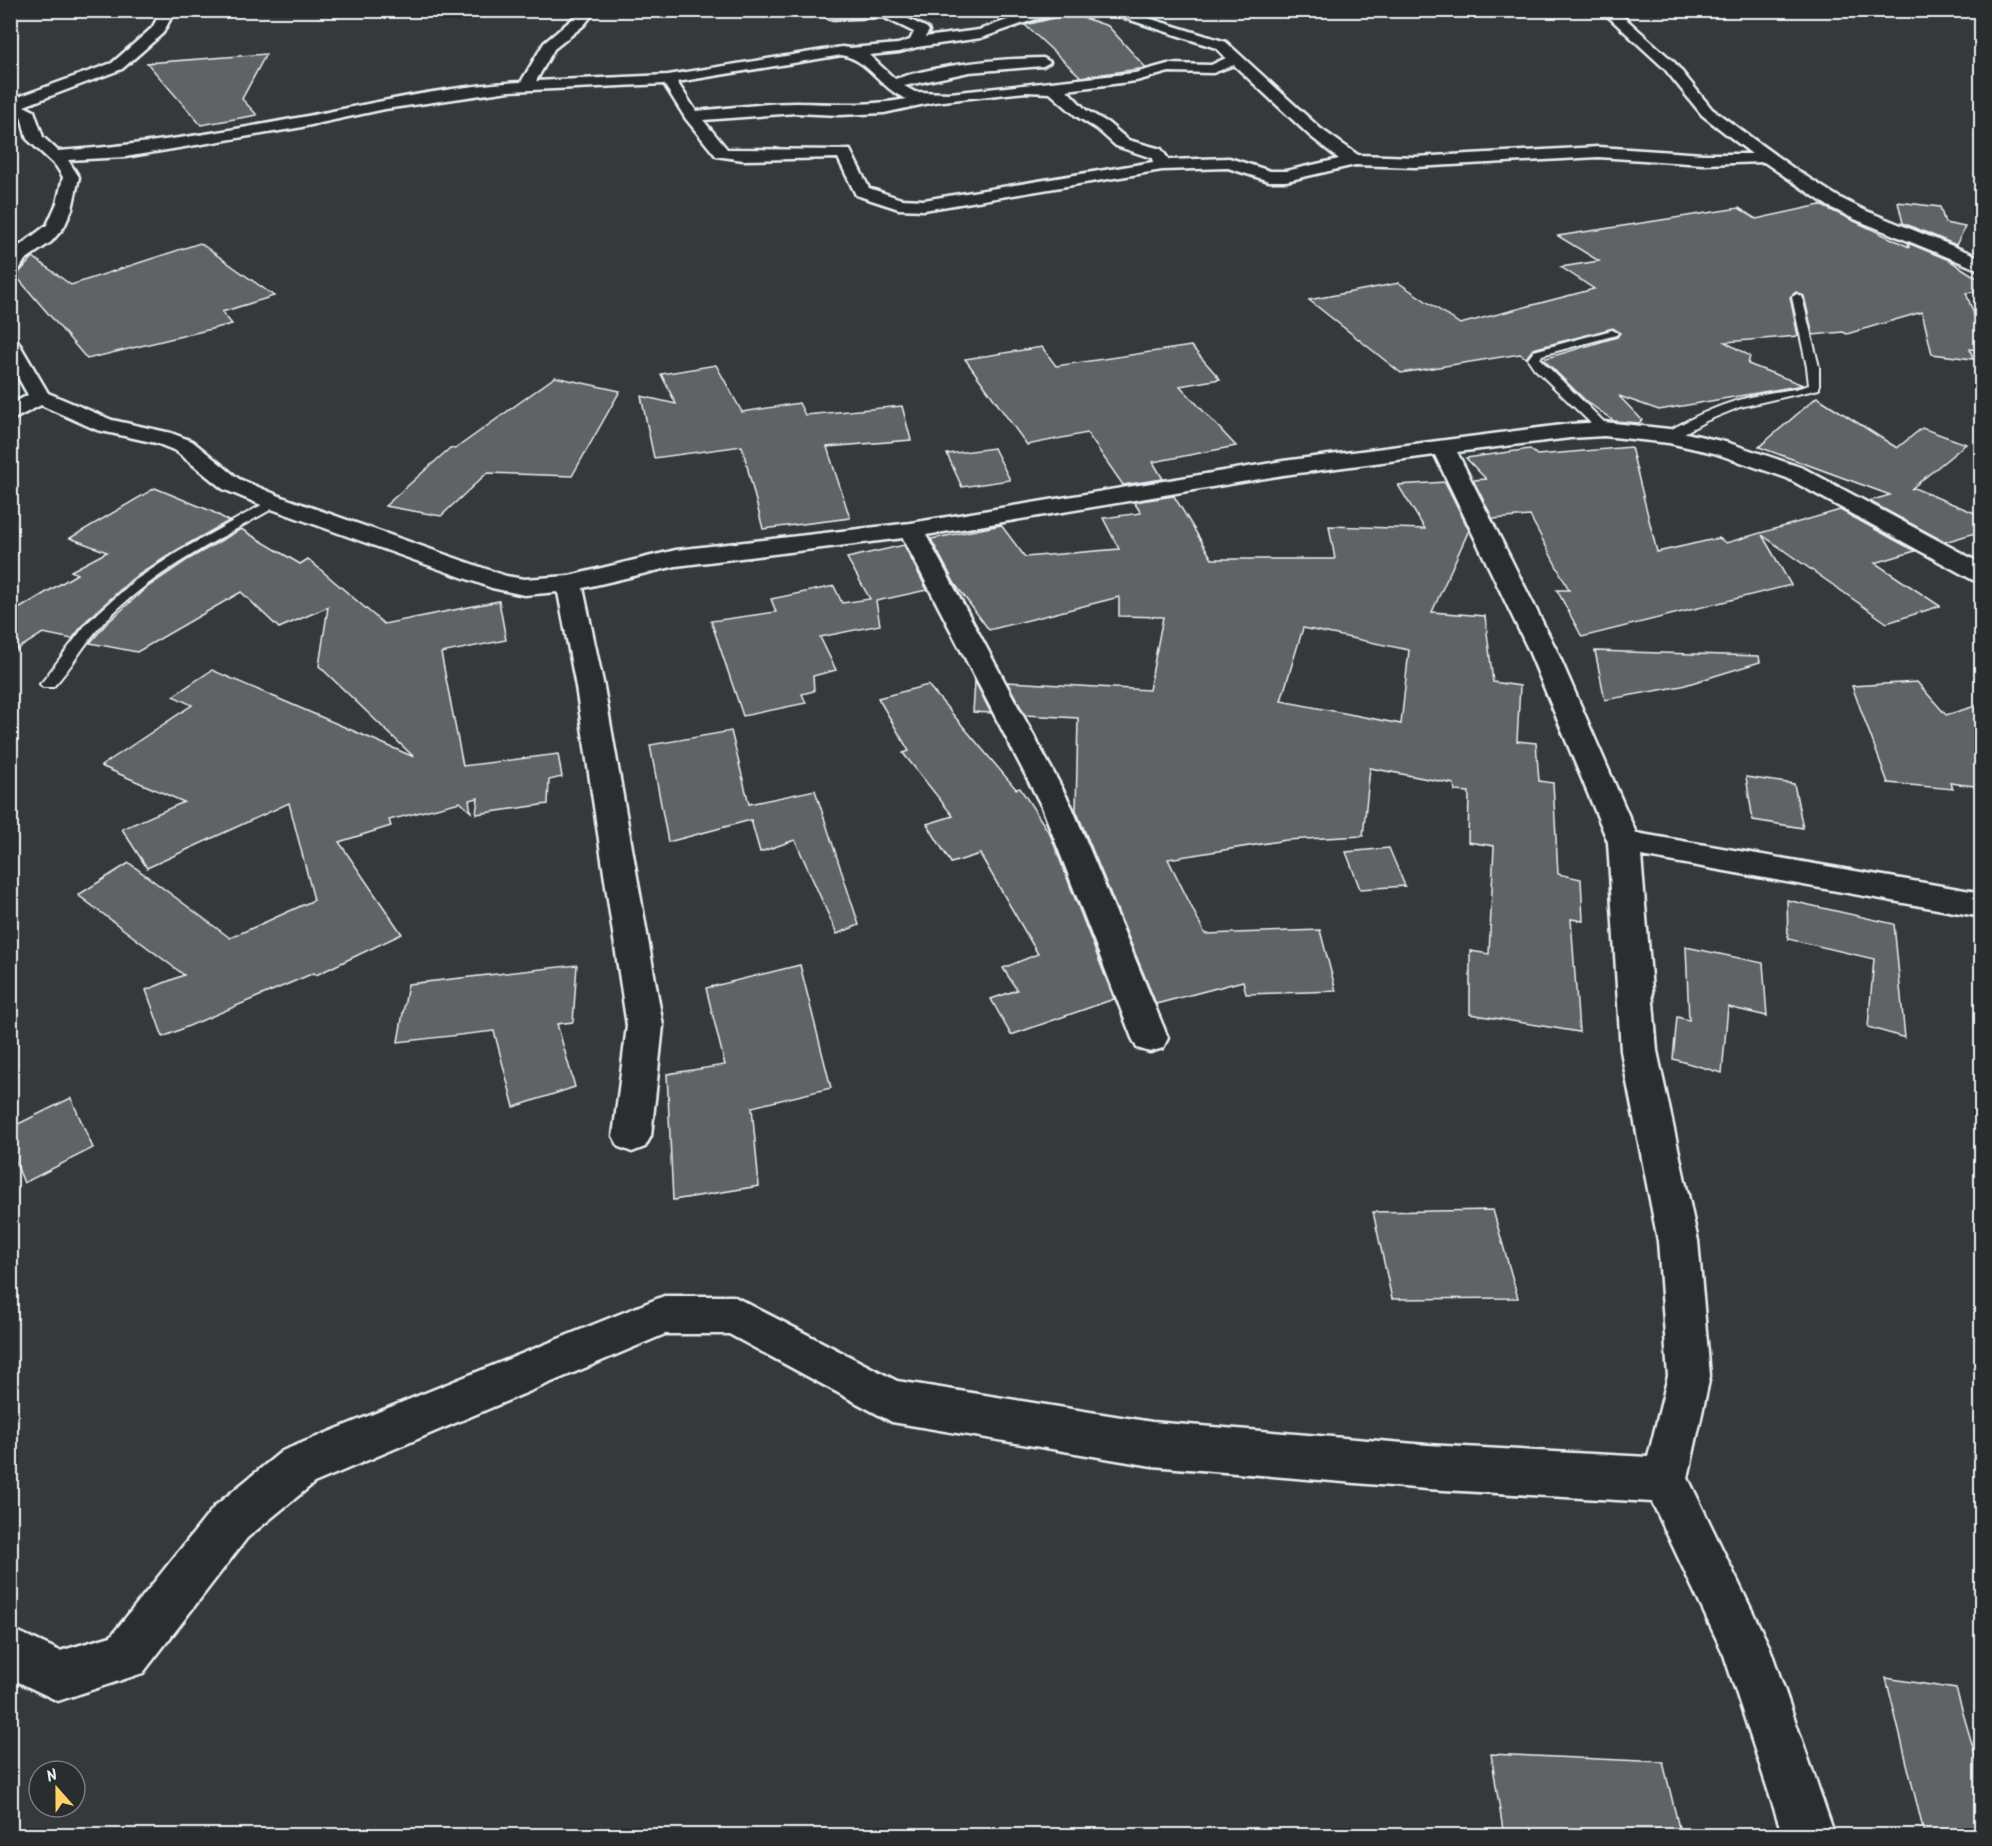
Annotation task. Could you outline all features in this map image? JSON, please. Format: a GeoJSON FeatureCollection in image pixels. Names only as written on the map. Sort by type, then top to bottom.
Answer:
{"type":"FeatureCollection","features":[{"type":"Feature","properties":{"kind":"street"},"geometry":{"type":"LineString","coordinates":[[10,269],[19,254],[55,228],[71,177],[55,156],[35,139],[31,118],[28,114],[11,107],[13,104],[117,66],[158,30],[169,10]]}},
{"type":"Feature","properties":{"kind":"street"},"geometry":{"type":"LineString","coordinates":[[526,86],[534,75],[543,53],[579,24],[590,10]]}},
{"type":"Feature","properties":{"kind":"street"},"geometry":{"type":"LineString","coordinates":[[824,10],[830,15],[885,13],[922,31],[915,43]]}},
{"type":"Feature","properties":{"kind":"street"},"geometry":{"type":"LineString","coordinates":[[55,156],[136,150],[297,123],[385,104],[526,86],[668,79],[832,52],[899,48],[915,43],[981,34],[1033,15],[1063,10]]}},
{"type":"Feature","properties":{"kind":"street"},"geometry":{"type":"LineString","coordinates":[[1106,10],[1221,45],[1315,132],[1346,156],[1355,160]]}},
{"type":"Feature","properties":{"kind":"street"},"geometry":{"type":"LineString","coordinates":[[1606,10],[1669,65],[1707,112],[1787,172],[1833,202],[1982,265]]}},
{"type":"Feature","properties":{"kind":"street"},"geometry":{"type":"LineString","coordinates":[[852,52],[859,54],[883,72],[893,85],[912,96],[945,97]]}},
{"type":"Feature","properties":{"kind":"street"},"geometry":{"type":"LineString","coordinates":[[692,116],[796,108],[839,110],[884,108],[945,97],[1021,88],[1050,88],[1136,77],[1168,68],[1213,69],[1237,58]]}},
{"type":"Feature","properties":{"kind":"street"},"geometry":{"type":"LineString","coordinates":[[893,85],[907,80],[964,70],[1023,62],[1043,62]]}},
{"type":"Feature","properties":{"kind":"street"},"geometry":{"type":"LineString","coordinates":[[668,79],[692,116],[722,153],[743,155],[844,153],[862,191],[899,204],[924,205],[1162,165],[1229,163],[1269,176],[1286,176],[1355,160],[1415,162],[1617,152],[1719,162],[1768,157]]}},
{"type":"Feature","properties":{"kind":"street"},"geometry":{"type":"LineString","coordinates":[[1050,88],[1063,94],[1082,113],[1104,126],[1122,142],[1148,147],[1155,151],[1160,156],[1162,165]]}},
{"type":"Feature","properties":{"kind":"street"},"geometry":{"type":"LineString","coordinates":[[10,344],[40,397],[105,424],[163,438],[184,446],[231,484],[274,502],[501,583],[524,587],[569,584],[676,558],[911,530],[1283,468],[1570,431],[1604,429],[1669,436],[1721,448],[1795,473],[1982,575]]}},
{"type":"Feature","properties":{"kind":"street"},"geometry":{"type":"LineString","coordinates":[[10,415],[40,397]]}},
{"type":"Feature","properties":{"kind":"street"},"geometry":{"type":"LineString","coordinates":[[1443,448],[1543,651],[1624,842],[1639,1051],[1678,1241],[1689,1376],[1665,1480],[1746,1648],[1809,1836]]}},
{"type":"Feature","properties":{"kind":"street"},"geometry":{"type":"LineString","coordinates":[[911,530],[1058,807],[1150,1038]]}},
{"type":"Feature","properties":{"kind":"street"},"geometry":{"type":"LineString","coordinates":[[569,584],[590,687],[645,1026],[632,1136]]}},
{"type":"Feature","properties":{"kind":"street"},"geometry":{"type":"LineString","coordinates":[[1624,842],[1982,905]]}},
{"type":"Feature","properties":{"kind":"street"},"geometry":{"type":"LineString","coordinates":[[10,1652],[58,1676],[126,1656],[231,1522],[298,1467],[664,1315],[733,1315],[891,1401],[1152,1444],[1404,1465],[1665,1480]]}},
{"type":"Feature","properties":{"kind":"lane"},"geometry":{"type":"LineString","coordinates":[[1669,436],[1693,421],[1741,403],[1803,392],[1815,387],[1813,367],[1797,297]]}},
{"type":"Feature","properties":{"kind":"lane"},"geometry":{"type":"LineString","coordinates":[[1604,429],[1538,366],[1534,359],[1538,353],[1612,333]]}},
{"type":"Feature","properties":{"kind":"lane"},"geometry":{"type":"LineString","coordinates":[[48,684],[98,620],[156,570],[274,502]]}},
{"type":"Feature","properties":{"kind":"building"},"geometry":{"type":"Polygon","coordinates":[[[1069,13],[1108,26],[1146,68],[1081,77],[1025,25],[1069,13]]]}},
{"type":"Feature","properties":{"kind":"building"},"geometry":{"type":"Polygon","coordinates":[[[266,54],[242,99],[257,115],[201,125],[147,63],[266,54]]]}},
{"type":"Feature","properties":{"kind":"building"},"geometry":{"type":"Polygon","coordinates":[[[1898,202],[1940,207],[1945,223],[1965,227],[1956,245],[1903,223],[1898,202]]]}},
{"type":"Feature","properties":{"kind":"building"},"geometry":{"type":"Polygon","coordinates":[[[1820,205],[1909,247],[1908,243],[1949,260],[1982,281],[1982,291],[1966,293],[1982,336],[1982,350],[1970,349],[1973,359],[1932,354],[1922,312],[1847,334],[1843,332],[1813,335],[1804,296],[1796,292],[1790,297],[1798,336],[1725,342],[1750,356],[1748,364],[1803,385],[1659,410],[1619,396],[1642,420],[1639,423],[1614,421],[1586,401],[1543,359],[1617,337],[1620,333],[1613,328],[1533,349],[1526,358],[1520,354],[1401,373],[1309,300],[1399,283],[1460,324],[1594,289],[1561,267],[1599,261],[1558,236],[1739,208],[1756,219],[1820,205]]]}},
{"type":"Feature","properties":{"kind":"building"},"geometry":{"type":"Polygon","coordinates":[[[200,243],[274,296],[222,312],[232,324],[87,359],[16,276],[33,257],[71,285],[200,243]]]}},
{"type":"Feature","properties":{"kind":"building"},"geometry":{"type":"Polygon","coordinates":[[[1191,346],[1220,379],[1180,386],[1236,446],[1153,462],[1163,479],[1123,485],[1087,433],[1027,445],[965,359],[1042,347],[1056,366],[1191,346]]]}},
{"type":"Feature","properties":{"kind":"building"},"geometry":{"type":"Polygon","coordinates":[[[716,365],[742,412],[799,403],[805,415],[902,406],[911,440],[827,447],[850,518],[763,529],[742,446],[654,458],[641,396],[676,404],[661,374],[716,365]]]}},
{"type":"Feature","properties":{"kind":"building"},"geometry":{"type":"Polygon","coordinates":[[[555,377],[620,391],[572,476],[487,473],[441,516],[385,506],[450,448],[455,449],[555,377]]]}},
{"type":"Feature","properties":{"kind":"building"},"geometry":{"type":"Polygon","coordinates":[[[1817,397],[1897,448],[1922,428],[1966,444],[1911,489],[1914,488],[1982,516],[1982,531],[1945,542],[1869,501],[1890,495],[1759,447],[1817,397]]]}},
{"type":"Feature","properties":{"kind":"building"},"geometry":{"type":"Polygon","coordinates":[[[1631,447],[1657,552],[1719,538],[1726,543],[1840,510],[1915,551],[1875,563],[1940,606],[1887,623],[1762,535],[1791,585],[1582,637],[1557,590],[1569,590],[1530,516],[1493,519],[1473,480],[1486,479],[1466,458],[1530,449],[1537,455],[1631,447]]]}},
{"type":"Feature","properties":{"kind":"building"},"geometry":{"type":"Polygon","coordinates":[[[994,448],[1010,480],[962,487],[947,454],[994,448]]]}},
{"type":"Feature","properties":{"kind":"building"},"geometry":{"type":"Polygon","coordinates":[[[1445,482],[1469,530],[1432,612],[1485,616],[1493,682],[1520,686],[1517,741],[1536,743],[1539,781],[1553,783],[1558,874],[1581,879],[1583,921],[1571,919],[1579,1032],[1470,1014],[1470,951],[1489,954],[1494,846],[1468,842],[1469,792],[1455,791],[1454,784],[1370,768],[1363,836],[1286,840],[1168,859],[1205,934],[1320,930],[1336,991],[1246,994],[1243,981],[1156,1004],[1076,810],[1078,718],[1025,715],[1007,682],[1149,690],[1163,617],[1119,616],[1119,597],[989,630],[955,584],[931,539],[1001,525],[1025,557],[1119,549],[1103,518],[1141,513],[1134,502],[1174,496],[1212,559],[1335,559],[1329,526],[1425,529],[1398,485],[1445,482]],[[1303,628],[1281,701],[1401,724],[1409,650],[1303,628]]]}},
{"type":"Feature","properties":{"kind":"building"},"geometry":{"type":"Polygon","coordinates":[[[155,488],[211,511],[229,521],[132,579],[86,621],[72,639],[43,633],[10,654],[10,614],[77,574],[71,571],[107,552],[70,538],[155,488]]]}},
{"type":"Feature","properties":{"kind":"building"},"geometry":{"type":"Polygon","coordinates":[[[241,529],[300,564],[308,559],[384,624],[499,601],[506,640],[441,653],[463,766],[558,754],[562,777],[549,780],[548,804],[476,814],[478,798],[469,800],[471,812],[460,802],[389,820],[391,826],[339,842],[402,934],[316,975],[314,973],[163,1037],[146,990],[184,975],[78,895],[129,863],[230,938],[314,900],[289,803],[147,868],[122,829],[184,802],[101,766],[192,705],[173,696],[212,670],[414,757],[319,666],[328,607],[279,628],[241,592],[137,652],[90,643],[106,624],[145,589],[189,559],[241,529]]]}},
{"type":"Feature","properties":{"kind":"building"},"geometry":{"type":"Polygon","coordinates":[[[904,545],[927,590],[876,601],[880,625],[820,637],[836,670],[813,676],[814,691],[802,694],[806,703],[743,716],[711,621],[776,612],[771,599],[834,586],[842,603],[870,599],[847,558],[904,545]]]}},
{"type":"Feature","properties":{"kind":"building"},"geometry":{"type":"Polygon","coordinates":[[[1595,651],[1759,656],[1760,662],[1682,686],[1605,700],[1595,651]]]}},
{"type":"Feature","properties":{"kind":"building"},"geometry":{"type":"Polygon","coordinates":[[[975,681],[991,713],[973,712],[975,681]]]}},
{"type":"Feature","properties":{"kind":"building"},"geometry":{"type":"Polygon","coordinates":[[[1917,682],[1946,715],[1982,704],[1982,787],[1950,783],[1953,789],[1888,783],[1852,686],[1917,682]]]}},
{"type":"Feature","properties":{"kind":"building"},"geometry":{"type":"Polygon","coordinates":[[[928,685],[1016,789],[1020,788],[1050,834],[1114,999],[1011,1035],[991,999],[1017,990],[1003,968],[1038,954],[980,854],[951,863],[927,824],[953,816],[903,753],[909,751],[878,698],[928,685]]]}},
{"type":"Feature","properties":{"kind":"building"},"geometry":{"type":"Polygon","coordinates":[[[731,731],[749,804],[815,790],[859,925],[837,934],[795,840],[760,852],[751,820],[668,842],[650,745],[731,731]]]}},
{"type":"Feature","properties":{"kind":"building"},"geometry":{"type":"Polygon","coordinates":[[[1746,777],[1794,784],[1803,828],[1753,820],[1746,777]]]}},
{"type":"Feature","properties":{"kind":"building"},"geometry":{"type":"Polygon","coordinates":[[[1389,848],[1405,886],[1360,889],[1346,852],[1389,848]]]}},
{"type":"Feature","properties":{"kind":"building"},"geometry":{"type":"Polygon","coordinates":[[[1787,900],[1894,924],[1905,1038],[1868,1027],[1874,959],[1788,939],[1787,900]]]}},
{"type":"Feature","properties":{"kind":"building"},"geometry":{"type":"Polygon","coordinates":[[[1686,947],[1763,963],[1767,1016],[1728,1007],[1722,1073],[1673,1059],[1677,1017],[1689,1020],[1686,947]]]}},
{"type":"Feature","properties":{"kind":"building"},"geometry":{"type":"Polygon","coordinates":[[[577,965],[573,1022],[557,1024],[575,1087],[514,1107],[494,1031],[398,1042],[408,984],[577,965]]]}},
{"type":"Feature","properties":{"kind":"building"},"geometry":{"type":"Polygon","coordinates":[[[800,965],[831,1088],[752,1107],[759,1186],[673,1200],[667,1074],[725,1065],[706,988],[800,965]]]}},
{"type":"Feature","properties":{"kind":"building"},"geometry":{"type":"Polygon","coordinates":[[[71,1098],[93,1148],[24,1183],[10,1148],[10,1128],[71,1098]]]}},
{"type":"Feature","properties":{"kind":"building"},"geometry":{"type":"Polygon","coordinates":[[[1493,1210],[1518,1298],[1392,1299],[1373,1212],[1493,1210]]]}},
{"type":"Feature","properties":{"kind":"building"},"geometry":{"type":"Polygon","coordinates":[[[1886,1678],[1956,1689],[1982,1778],[1982,1836],[1942,1836],[1924,1833],[1886,1678]]]}},
{"type":"Feature","properties":{"kind":"building"},"geometry":{"type":"Polygon","coordinates":[[[1491,1754],[1663,1762],[1681,1836],[1504,1836],[1491,1754]]]}}]}
